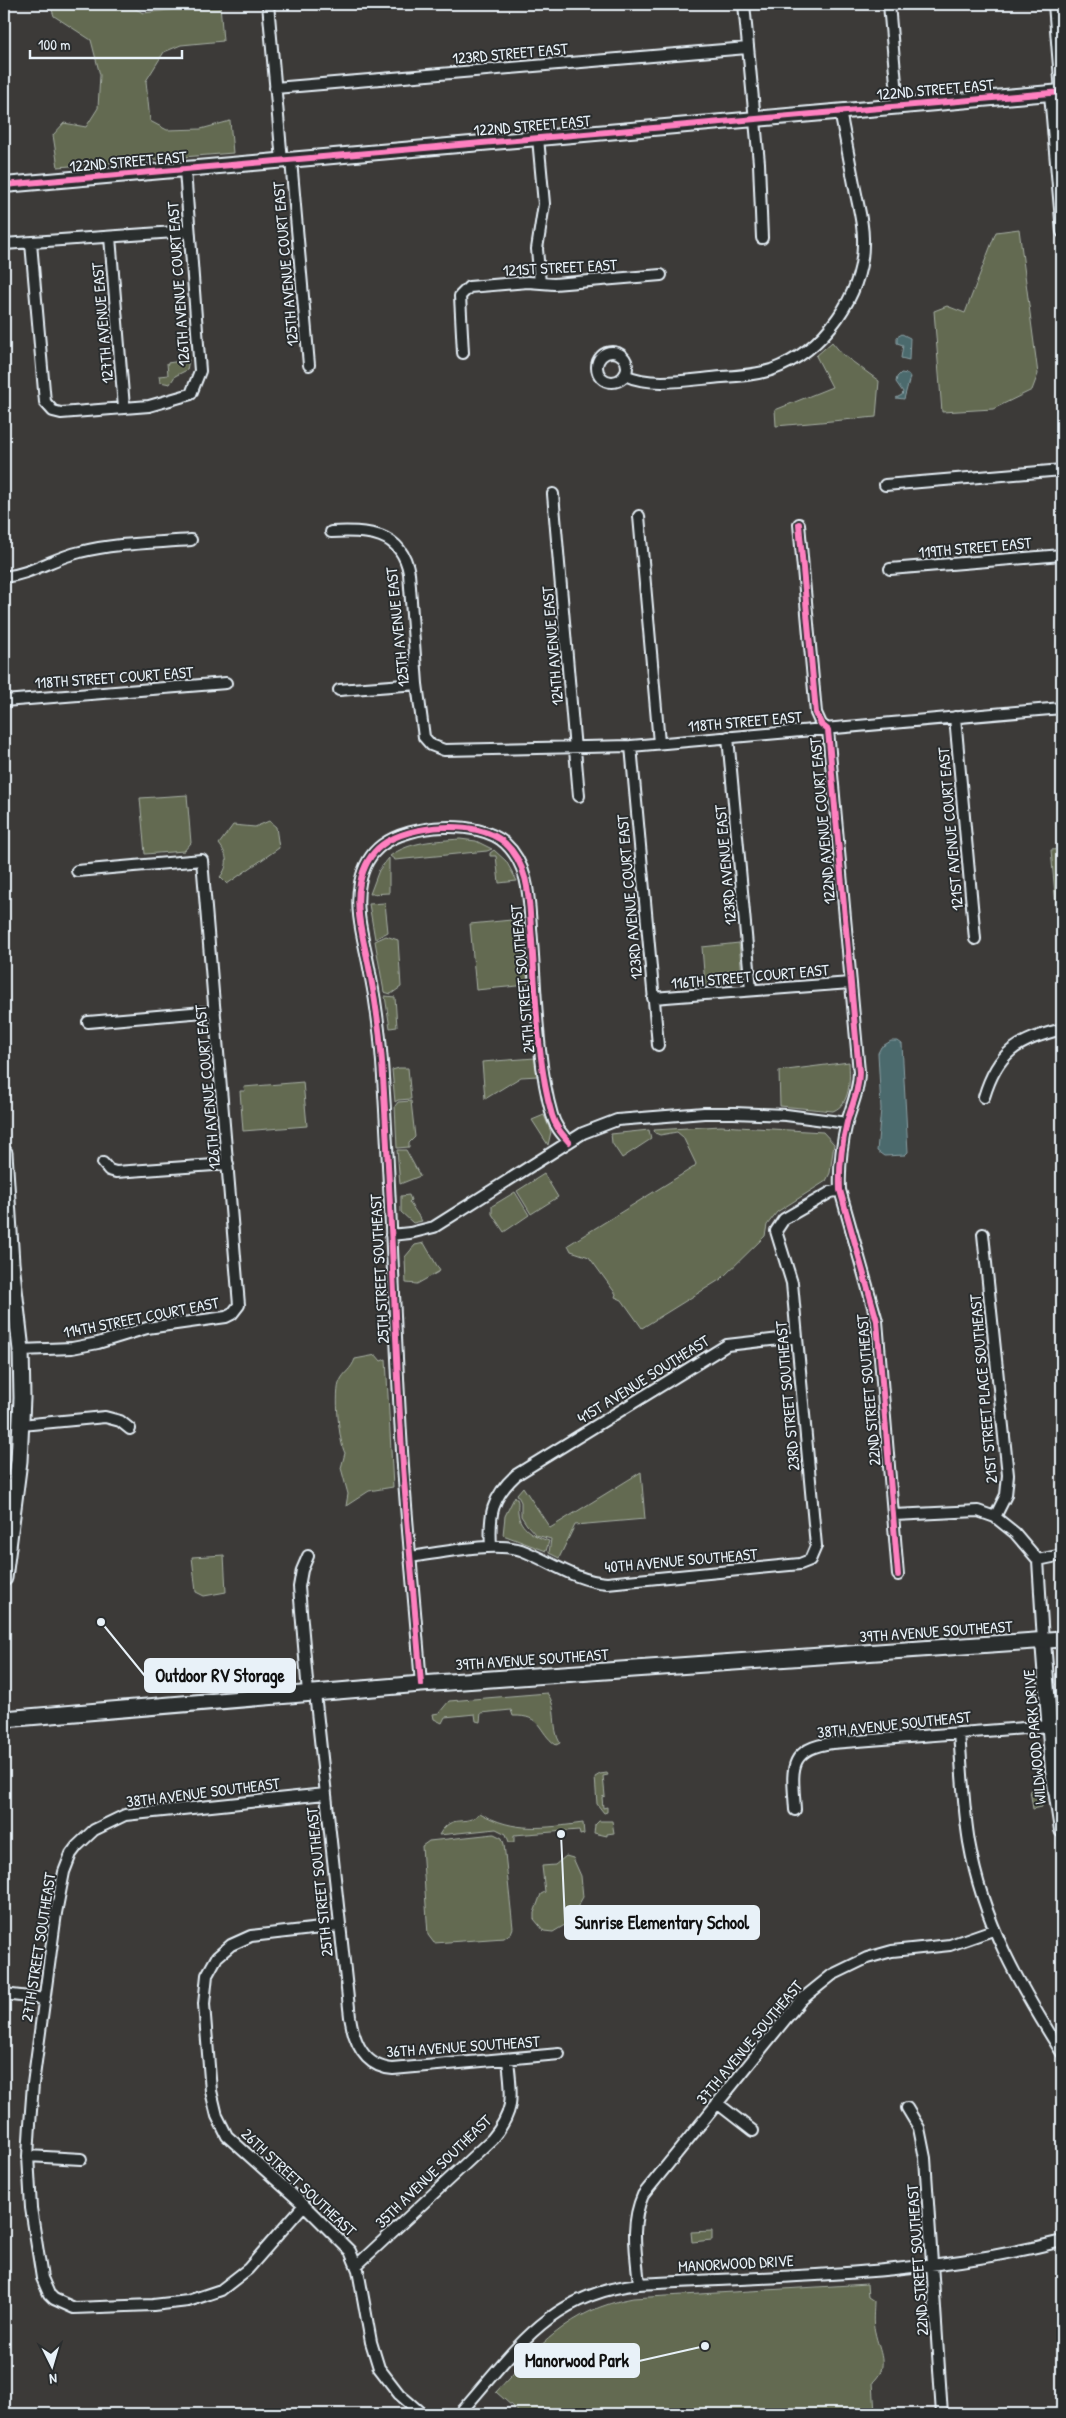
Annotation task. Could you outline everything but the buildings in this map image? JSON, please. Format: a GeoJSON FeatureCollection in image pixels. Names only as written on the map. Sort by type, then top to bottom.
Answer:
{"type":"FeatureCollection","features":[{"type":"Feature","properties":{"kind":"main road"},"geometry":{"type":"LineString","coordinates":[[4,1153],[7,1263],[21,1350],[19,1461],[4,1578]]}},
{"type":"Feature","properties":{"kind":"main road","name":"39TH AVENUE SOUTHEAST"},"geometry":{"type":"LineString","coordinates":[[4,1719],[421,1684],[1062,1639]]}},
{"type":"Feature","properties":{"kind":"street","name":"125TH AVENUE COURT EAST"},"geometry":{"type":"LineString","coordinates":[[268,4],[275,88],[286,161],[309,365]]}},
{"type":"Feature","properties":{"kind":"street"},"geometry":{"type":"LineString","coordinates":[[744,4],[755,119],[762,238]]}},
{"type":"Feature","properties":{"kind":"street"},"geometry":{"type":"LineString","coordinates":[[889,4],[898,106]]}},
{"type":"Feature","properties":{"kind":"street"},"geometry":{"type":"LineString","coordinates":[[1054,4],[1062,232]]}},
{"type":"Feature","properties":{"kind":"street","name":"123RD STREET EAST"},"geometry":{"type":"LineString","coordinates":[[275,88],[747,48]]}},
{"type":"Feature","properties":{"kind":"street","name":"122ND STREET EAST"},"geometry":{"type":"LineString","coordinates":[[4,185],[1058,93]]}},
{"type":"Feature","properties":{"kind":"street"},"geometry":{"type":"LineString","coordinates":[[625,375],[646,382],[751,375],[790,361],[812,346],[838,318],[855,285],[861,264],[863,239],[840,111]]}},
{"type":"Feature","properties":{"kind":"street"},"geometry":{"type":"LineString","coordinates":[[538,138],[544,204],[537,249],[540,283]]}},
{"type":"Feature","properties":{"kind":"street","name":"126TH AVENUE COURT EAST"},"geometry":{"type":"LineString","coordinates":[[124,407],[149,406],[191,394],[200,371],[185,170]]}},
{"type":"Feature","properties":{"kind":"street"},"geometry":{"type":"LineString","coordinates":[[4,244],[189,231]]}},
{"type":"Feature","properties":{"kind":"street","name":"127TH AVENUE EAST"},"geometry":{"type":"LineString","coordinates":[[110,237],[124,407]]}},
{"type":"Feature","properties":{"kind":"street"},"geometry":{"type":"LineString","coordinates":[[32,243],[45,402],[53,412],[61,413],[124,407]]}},
{"type":"Feature","properties":{"kind":"street","name":"121ST STREET EAST"},"geometry":{"type":"LineString","coordinates":[[463,353],[459,304],[462,293],[469,287],[528,282],[554,284],[662,275]]}},
{"type":"Feature","properties":{"kind":"street"},"geometry":{"type":"LineString","coordinates":[[885,485],[1062,470]]}},
{"type":"Feature","properties":{"kind":"street","name":"124TH AVENUE EAST"},"geometry":{"type":"LineString","coordinates":[[554,494],[576,748],[578,796]]}},
{"type":"Feature","properties":{"kind":"street"},"geometry":{"type":"LineString","coordinates":[[639,516],[659,743]]}},
{"type":"Feature","properties":{"kind":"street","name":"122ND AVENUE COURT EAST"},"geometry":{"type":"LineString","coordinates":[[799,524],[816,713],[821,724],[828,730],[855,1030]]}},
{"type":"Feature","properties":{"kind":"street","name":"125TH AVENUE EAST"},"geometry":{"type":"LineString","coordinates":[[331,532],[375,533],[392,541],[406,559],[411,589],[417,684],[424,737],[431,745]]}},
{"type":"Feature","properties":{"kind":"street"},"geometry":{"type":"LineString","coordinates":[[4,577],[24,574],[78,552],[94,548],[191,540]]}},
{"type":"Feature","properties":{"kind":"street","name":"119TH STREET EAST"},"geometry":{"type":"LineString","coordinates":[[890,569],[1062,554]]}},
{"type":"Feature","properties":{"kind":"street","name":"118TH STREET COURT EAST"},"geometry":{"type":"LineString","coordinates":[[4,701],[226,683]]}},
{"type":"Feature","properties":{"kind":"street"},"geometry":{"type":"LineString","coordinates":[[339,690],[417,684]]}},
{"type":"Feature","properties":{"kind":"street","name":"118TH STREET EAST"},"geometry":{"type":"LineString","coordinates":[[431,745],[444,750],[631,746],[1062,708]]}},
{"type":"Feature","properties":{"kind":"street","name":"121ST AVENUE COURT EAST"},"geometry":{"type":"LineString","coordinates":[[955,717],[975,939]]}},
{"type":"Feature","properties":{"kind":"street","name":"123RD AVENUE EAST"},"geometry":{"type":"LineString","coordinates":[[728,737],[751,990]]}},
{"type":"Feature","properties":{"kind":"street","name":"123RD AVENUE COURT EAST"},"geometry":{"type":"LineString","coordinates":[[631,746],[658,1045]]}},
{"type":"Feature","properties":{"kind":"street","name":"24TH STREET SOUTHEAST"},"geometry":{"type":"LineString","coordinates":[[370,856],[389,840],[413,831],[422,830],[448,828],[476,829],[488,833],[505,843],[522,868],[528,890],[542,1057],[549,1101],[556,1125],[569,1142]]}},
{"type":"Feature","properties":{"kind":"street","name":"25TH STREET SOUTHEAST"},"geometry":{"type":"LineString","coordinates":[[370,856],[360,882],[359,909],[379,1023],[402,1450],[421,1684]]}},
{"type":"Feature","properties":{"kind":"street","name":"126TH AVENUE COURT EAST"},"geometry":{"type":"LineString","coordinates":[[77,871],[202,860],[240,1296],[240,1305],[236,1310]]}},
{"type":"Feature","properties":{"kind":"street","name":"116TH STREET COURT EAST"},"geometry":{"type":"LineString","coordinates":[[654,998],[850,983]]}},
{"type":"Feature","properties":{"kind":"street"},"geometry":{"type":"LineString","coordinates":[[88,1022],[215,1011]]}},
{"type":"Feature","properties":{"kind":"street"},"geometry":{"type":"LineString","coordinates":[[984,1097],[991,1075],[997,1064],[1007,1053],[1034,1038],[1062,1029]]}},
{"type":"Feature","properties":{"kind":"street","name":"22ND STREET SOUTHEAST"},"geometry":{"type":"LineString","coordinates":[[855,1030],[859,1082],[847,1123],[840,1170],[840,1190],[876,1312],[898,1575]]}},
{"type":"Feature","properties":{"kind":"street"},"geometry":{"type":"LineString","coordinates":[[391,1235],[434,1227],[569,1142],[604,1124],[642,1117],[704,1113],[760,1113],[847,1123]]}},
{"type":"Feature","properties":{"kind":"street"},"geometry":{"type":"LineString","coordinates":[[103,1162],[109,1170],[116,1172],[228,1164]]}},
{"type":"Feature","properties":{"kind":"street","name":"23RD STREET SOUTHEAST"},"geometry":{"type":"LineString","coordinates":[[810,1560],[816,1546],[797,1337],[790,1271],[777,1240],[776,1230],[784,1219],[831,1192],[840,1190]]}},
{"type":"Feature","properties":{"kind":"street","name":"21ST STREET PLACE SOUTHEAST"},"geometry":{"type":"LineString","coordinates":[[983,1234],[1008,1475],[1006,1495],[995,1517]]}},
{"type":"Feature","properties":{"kind":"street","name":"114TH STREET COURT EAST"},"geometry":{"type":"LineString","coordinates":[[21,1350],[72,1348],[98,1343],[147,1328],[226,1317],[236,1310]]}},
{"type":"Feature","properties":{"kind":"street","name":"41ST AVENUE SOUTHEAST"},"geometry":{"type":"LineString","coordinates":[[491,1547],[490,1519],[492,1510],[506,1485],[516,1475],[726,1345],[797,1337]]}},
{"type":"Feature","properties":{"kind":"street"},"geometry":{"type":"LineString","coordinates":[[21,1425],[105,1417],[120,1421],[130,1429]]}},
{"type":"Feature","properties":{"kind":"street"},"geometry":{"type":"LineString","coordinates":[[894,1515],[966,1510],[978,1511],[995,1517],[1015,1532],[1038,1560],[1043,1640]]}},
{"type":"Feature","properties":{"kind":"street","name":"40TH AVENUE SOUTHEAST"},"geometry":{"type":"LineString","coordinates":[[410,1557],[491,1547],[520,1550],[585,1580],[607,1583],[800,1564],[810,1560]]}},
{"type":"Feature","properties":{"kind":"street"},"geometry":{"type":"LineString","coordinates":[[1038,1560],[1062,1555]]}},
{"type":"Feature","properties":{"kind":"street"},"geometry":{"type":"LineString","coordinates":[[308,1556],[302,1570],[299,1587],[311,1693]]}},
{"type":"Feature","properties":{"kind":"street","name":"WILDWOOD PARK DRIVE"},"geometry":{"type":"LineString","coordinates":[[1043,1640],[1053,1770],[1062,1830]]}},
{"type":"Feature","properties":{"kind":"street","name":"25TH STREET SOUTHEAST"},"geometry":{"type":"LineString","coordinates":[[311,1693],[325,1794],[338,1926],[353,2034],[362,2053],[371,2062]]}},
{"type":"Feature","properties":{"kind":"street","name":"38TH AVENUE SOUTHEAST"},"geometry":{"type":"LineString","coordinates":[[795,1810],[794,1765],[798,1756],[806,1750],[832,1743],[1050,1726]]}},
{"type":"Feature","properties":{"kind":"street"},"geometry":{"type":"LineString","coordinates":[[959,1733],[969,1843],[979,1887],[993,1930],[1024,1993],[1062,2053]]}},
{"type":"Feature","properties":{"kind":"street","name":"38TH AVENUE SOUTHEAST"},"geometry":{"type":"LineString","coordinates":[[88,1834],[103,1824],[125,1815],[325,1794]]}},
{"type":"Feature","properties":{"kind":"street","name":"27TH STREET SOUTHEAST"},"geometry":{"type":"LineString","coordinates":[[88,1834],[71,1854],[64,1872],[33,2084],[28,2156],[31,2208],[42,2278],[49,2294],[60,2303],[82,2310],[188,2301],[221,2290],[248,2269],[304,2205]]}},
{"type":"Feature","properties":{"kind":"street","name":"26TH STREET SOUTHEAST"},"geometry":{"type":"LineString","coordinates":[[338,1926],[252,1936],[231,1945],[217,1957],[207,1975],[204,2004],[211,2091],[217,2116],[227,2136],[343,2242],[357,2265],[373,2350],[379,2368],[399,2394],[422,2414]]}},
{"type":"Feature","properties":{"kind":"street","name":"37TH AVENUE SOUTHEAST"},"geometry":{"type":"LineString","coordinates":[[639,2284],[634,2232],[638,2205],[649,2186],[801,2000],[832,1975],[855,1962],[879,1954],[950,1945],[993,1930]]}},
{"type":"Feature","properties":{"kind":"street"},"geometry":{"type":"LineString","coordinates":[[4,1994],[45,1999]]}},
{"type":"Feature","properties":{"kind":"street","name":"36TH AVENUE SOUTHEAST"},"geometry":{"type":"LineString","coordinates":[[371,2062],[384,2068],[394,2068],[559,2054]]}},
{"type":"Feature","properties":{"kind":"street","name":"35TH AVENUE SOUTHEAST"},"geometry":{"type":"LineString","coordinates":[[357,2265],[492,2139],[502,2127],[511,2107],[508,2058]]}},
{"type":"Feature","properties":{"kind":"street"},"geometry":{"type":"LineString","coordinates":[[717,2103],[753,2131]]}},
{"type":"Feature","properties":{"kind":"street","name":"22ND STREET SOUTHEAST"},"geometry":{"type":"LineString","coordinates":[[907,2108],[916,2121],[923,2146],[933,2265],[942,2414]]}},
{"type":"Feature","properties":{"kind":"street"},"geometry":{"type":"LineString","coordinates":[[28,2156],[81,2159]]}},
{"type":"Feature","properties":{"kind":"street","name":"MANORWOOD DRIVE"},"geometry":{"type":"LineString","coordinates":[[459,2414],[529,2334],[557,2311],[594,2293],[639,2284],[933,2265],[1004,2254],[1062,2241]]}},
{"type":"Feature","properties":{"kind":"green space"},"geometry":{"type":"Polygon","coordinates":[[[50,4],[132,4],[134,8],[143,13],[220,4],[223,41],[181,45],[164,52],[146,81],[150,121],[167,130],[201,129],[230,121],[233,153],[58,167],[53,135],[64,123],[86,127],[98,108],[100,75],[91,40],[54,16],[50,4]]]}},
{"type":"Feature","properties":{"kind":"green space"},"geometry":{"type":"Polygon","coordinates":[[[1019,229],[1038,374],[1032,390],[993,409],[942,412],[934,311],[947,306],[965,313],[996,232],[1019,229]]]}},
{"type":"Feature","properties":{"kind":"green space"},"geometry":{"type":"Polygon","coordinates":[[[832,342],[842,354],[879,381],[876,417],[776,426],[775,410],[832,387],[816,356],[832,342]]]}},
{"type":"Feature","properties":{"kind":"green space"},"geometry":{"type":"Polygon","coordinates":[[[189,360],[187,370],[175,376],[170,384],[160,382],[159,376],[168,375],[167,363],[189,360]]]}},
{"type":"Feature","properties":{"kind":"green space"},"geometry":{"type":"Polygon","coordinates":[[[187,795],[191,843],[184,851],[145,854],[140,798],[187,795]]]}},
{"type":"Feature","properties":{"kind":"green space"},"geometry":{"type":"Polygon","coordinates":[[[269,821],[276,827],[279,848],[227,884],[220,877],[225,869],[226,856],[219,844],[233,825],[255,827],[269,821]]]}},
{"type":"Feature","properties":{"kind":"green space"},"geometry":{"type":"Polygon","coordinates":[[[460,839],[476,841],[492,849],[395,860],[390,856],[406,847],[433,841],[460,839]]]}},
{"type":"Feature","properties":{"kind":"green space"},"geometry":{"type":"Polygon","coordinates":[[[1062,849],[1062,973],[1051,850],[1062,849]]]}},
{"type":"Feature","properties":{"kind":"green space"},"geometry":{"type":"Polygon","coordinates":[[[494,850],[506,861],[517,881],[499,883],[496,856],[490,856],[490,853],[494,850]]]}},
{"type":"Feature","properties":{"kind":"green space"},"geometry":{"type":"Polygon","coordinates":[[[389,858],[389,893],[370,894],[379,870],[389,858]]]}},
{"type":"Feature","properties":{"kind":"green space"},"geometry":{"type":"Polygon","coordinates":[[[385,903],[388,932],[375,939],[369,904],[385,903]]]}},
{"type":"Feature","properties":{"kind":"green space"},"geometry":{"type":"Polygon","coordinates":[[[522,919],[528,985],[476,990],[470,924],[522,919]]]}},
{"type":"Feature","properties":{"kind":"green space"},"geometry":{"type":"Polygon","coordinates":[[[386,936],[398,940],[401,987],[391,994],[384,992],[375,941],[386,936]]]}},
{"type":"Feature","properties":{"kind":"green space"},"geometry":{"type":"Polygon","coordinates":[[[739,943],[742,975],[736,982],[705,985],[702,947],[739,943]]]}},
{"type":"Feature","properties":{"kind":"green space"},"geometry":{"type":"Polygon","coordinates":[[[385,996],[395,997],[397,1027],[390,1028],[385,996]]]}},
{"type":"Feature","properties":{"kind":"green space"},"geometry":{"type":"Polygon","coordinates":[[[535,1058],[538,1076],[521,1077],[485,1099],[482,1062],[535,1058]]]}},
{"type":"Feature","properties":{"kind":"green space"},"geometry":{"type":"Polygon","coordinates":[[[849,1062],[848,1090],[839,1108],[833,1111],[780,1106],[779,1071],[849,1062]]]}},
{"type":"Feature","properties":{"kind":"green space"},"geometry":{"type":"Polygon","coordinates":[[[408,1068],[411,1099],[395,1102],[392,1070],[408,1068]]]}},
{"type":"Feature","properties":{"kind":"green space"},"geometry":{"type":"Polygon","coordinates":[[[303,1082],[307,1126],[243,1131],[240,1091],[245,1091],[244,1087],[303,1082]]]}},
{"type":"Feature","properties":{"kind":"green space"},"geometry":{"type":"Polygon","coordinates":[[[411,1101],[415,1137],[409,1143],[409,1147],[397,1148],[395,1106],[398,1102],[411,1101]]]}},
{"type":"Feature","properties":{"kind":"green space"},"geometry":{"type":"Polygon","coordinates":[[[544,1115],[551,1132],[548,1145],[532,1120],[544,1115]]]}},
{"type":"Feature","properties":{"kind":"green space"},"geometry":{"type":"Polygon","coordinates":[[[721,1126],[823,1132],[834,1144],[830,1173],[826,1181],[777,1212],[767,1225],[765,1236],[721,1279],[642,1328],[622,1300],[615,1297],[616,1294],[589,1257],[571,1251],[568,1245],[694,1167],[696,1164],[683,1137],[677,1132],[660,1135],[655,1133],[654,1130],[721,1126]]]}},
{"type":"Feature","properties":{"kind":"green space"},"geometry":{"type":"Polygon","coordinates":[[[649,1130],[651,1139],[622,1158],[612,1143],[611,1134],[649,1130]]]}},
{"type":"Feature","properties":{"kind":"green space"},"geometry":{"type":"Polygon","coordinates":[[[397,1150],[406,1150],[420,1176],[400,1184],[397,1150]]]}},
{"type":"Feature","properties":{"kind":"green space"},"geometry":{"type":"Polygon","coordinates":[[[544,1174],[558,1197],[531,1214],[517,1191],[544,1174]]]}},
{"type":"Feature","properties":{"kind":"green space"},"geometry":{"type":"Polygon","coordinates":[[[515,1192],[529,1215],[504,1232],[492,1214],[492,1206],[515,1192]]]}},
{"type":"Feature","properties":{"kind":"green space"},"geometry":{"type":"Polygon","coordinates":[[[409,1195],[411,1200],[409,1202],[422,1221],[413,1223],[401,1212],[401,1196],[409,1195]]]}},
{"type":"Feature","properties":{"kind":"green space"},"geometry":{"type":"Polygon","coordinates":[[[424,1243],[440,1271],[417,1284],[406,1283],[405,1257],[415,1245],[424,1243]]]}},
{"type":"Feature","properties":{"kind":"green space"},"geometry":{"type":"Polygon","coordinates":[[[376,1355],[381,1361],[386,1359],[393,1487],[369,1491],[346,1506],[348,1494],[341,1468],[345,1453],[338,1417],[338,1387],[355,1359],[376,1355]]]}},
{"type":"Feature","properties":{"kind":"green space"},"geometry":{"type":"Polygon","coordinates":[[[641,1472],[645,1519],[575,1525],[559,1558],[549,1553],[551,1539],[536,1535],[521,1516],[521,1502],[517,1494],[523,1487],[550,1528],[641,1472]]]}},
{"type":"Feature","properties":{"kind":"green space"},"geometry":{"type":"Polygon","coordinates":[[[515,1496],[518,1502],[521,1523],[534,1535],[549,1541],[546,1551],[503,1535],[505,1516],[515,1496]]]}},
{"type":"Feature","properties":{"kind":"green space"},"geometry":{"type":"Polygon","coordinates":[[[224,1555],[226,1592],[204,1596],[196,1592],[192,1557],[224,1555]]]}},
{"type":"Feature","properties":{"kind":"green space"},"geometry":{"type":"Polygon","coordinates":[[[1062,1657],[1062,1729],[1057,1675],[1058,1660],[1062,1657]]]}},
{"type":"Feature","properties":{"kind":"green space"},"geometry":{"type":"Polygon","coordinates":[[[547,1693],[552,1704],[557,1737],[560,1743],[556,1745],[535,1721],[523,1716],[513,1716],[511,1710],[481,1713],[480,1722],[476,1721],[475,1714],[445,1717],[442,1723],[434,1719],[433,1714],[439,1713],[449,1701],[547,1693]]]}},
{"type":"Feature","properties":{"kind":"green space"},"geometry":{"type":"Polygon","coordinates":[[[607,1773],[608,1775],[603,1776],[605,1796],[602,1797],[603,1808],[607,1807],[607,1812],[604,1813],[597,1804],[595,1777],[607,1773]]]}},
{"type":"Feature","properties":{"kind":"green space"},"geometry":{"type":"Polygon","coordinates":[[[1039,1788],[1042,1807],[1033,1809],[1030,1790],[1039,1788]]]}},
{"type":"Feature","properties":{"kind":"green space"},"geometry":{"type":"Polygon","coordinates":[[[480,1813],[505,1824],[518,1826],[543,1827],[583,1823],[584,1834],[580,1835],[579,1830],[514,1835],[514,1842],[509,1842],[506,1834],[496,1829],[439,1835],[449,1824],[469,1820],[480,1813]]]}},
{"type":"Feature","properties":{"kind":"green space"},"geometry":{"type":"Polygon","coordinates":[[[599,1821],[612,1821],[614,1833],[607,1834],[607,1836],[594,1833],[595,1825],[599,1821]]]}},
{"type":"Feature","properties":{"kind":"green space"},"geometry":{"type":"Polygon","coordinates":[[[494,1834],[502,1838],[504,1844],[513,1928],[511,1933],[504,1938],[434,1943],[428,1935],[422,1846],[429,1841],[494,1834]]]}},
{"type":"Feature","properties":{"kind":"green space"},"geometry":{"type":"Polygon","coordinates":[[[566,1856],[573,1858],[581,1876],[583,1897],[568,1923],[553,1932],[544,1931],[534,1919],[534,1913],[541,1894],[545,1892],[542,1866],[555,1865],[566,1856]]]}},
{"type":"Feature","properties":{"kind":"green space"},"geometry":{"type":"Polygon","coordinates":[[[712,2231],[712,2240],[692,2242],[691,2232],[712,2231]]]}},
{"type":"Feature","properties":{"kind":"green space"},"geometry":{"type":"Polygon","coordinates":[[[867,2284],[868,2297],[874,2301],[874,2328],[882,2358],[881,2370],[873,2382],[875,2414],[521,2414],[496,2392],[556,2332],[590,2311],[610,2304],[633,2298],[867,2284]]]}},
{"type":"Feature","properties":{"kind":"water"},"geometry":{"type":"Polygon","coordinates":[[[902,334],[910,338],[909,360],[901,358],[903,345],[897,343],[897,337],[902,334]]]}},
{"type":"Feature","properties":{"kind":"water"},"geometry":{"type":"Polygon","coordinates":[[[901,373],[908,374],[910,377],[904,399],[896,398],[902,395],[903,392],[896,382],[897,377],[901,373]]]}},
{"type":"Feature","properties":{"kind":"water"},"geometry":{"type":"Polygon","coordinates":[[[891,1041],[898,1041],[902,1044],[908,1152],[905,1155],[884,1156],[877,1151],[881,1109],[878,1053],[881,1047],[891,1041]]]}},
{"type":"Feature","properties":{"kind":"cycle path"},"geometry":{"type":"LineString","coordinates":[[4,185],[1062,92]]}},
{"type":"Feature","properties":{"kind":"cycle path"},"geometry":{"type":"LineString","coordinates":[[799,524],[816,713],[821,724],[828,730],[859,1072],[857,1091],[844,1138],[840,1164],[840,1190],[877,1321],[898,1575]]}},
{"type":"Feature","properties":{"kind":"cycle path"},"geometry":{"type":"LineString","coordinates":[[421,1684],[402,1451],[381,1051],[376,1006],[358,905],[363,872],[371,857],[382,845],[409,832],[444,827],[462,828],[478,830],[493,835],[505,843],[519,861],[528,894],[537,1022],[547,1094],[555,1123],[569,1142]]}},
{"type":"Feature","properties":{"kind":"place","name":"Outdoor RV Storage"},"geometry":{"type":"Point","coordinates":[101,1622]}},
{"type":"Feature","properties":{"kind":"place","name":"Sunrise Elementary School"},"geometry":{"type":"Point","coordinates":[561,1834]}},
{"type":"Feature","properties":{"kind":"place","name":"Manorwood Park"},"geometry":{"type":"Point","coordinates":[705,2346]}}]}
